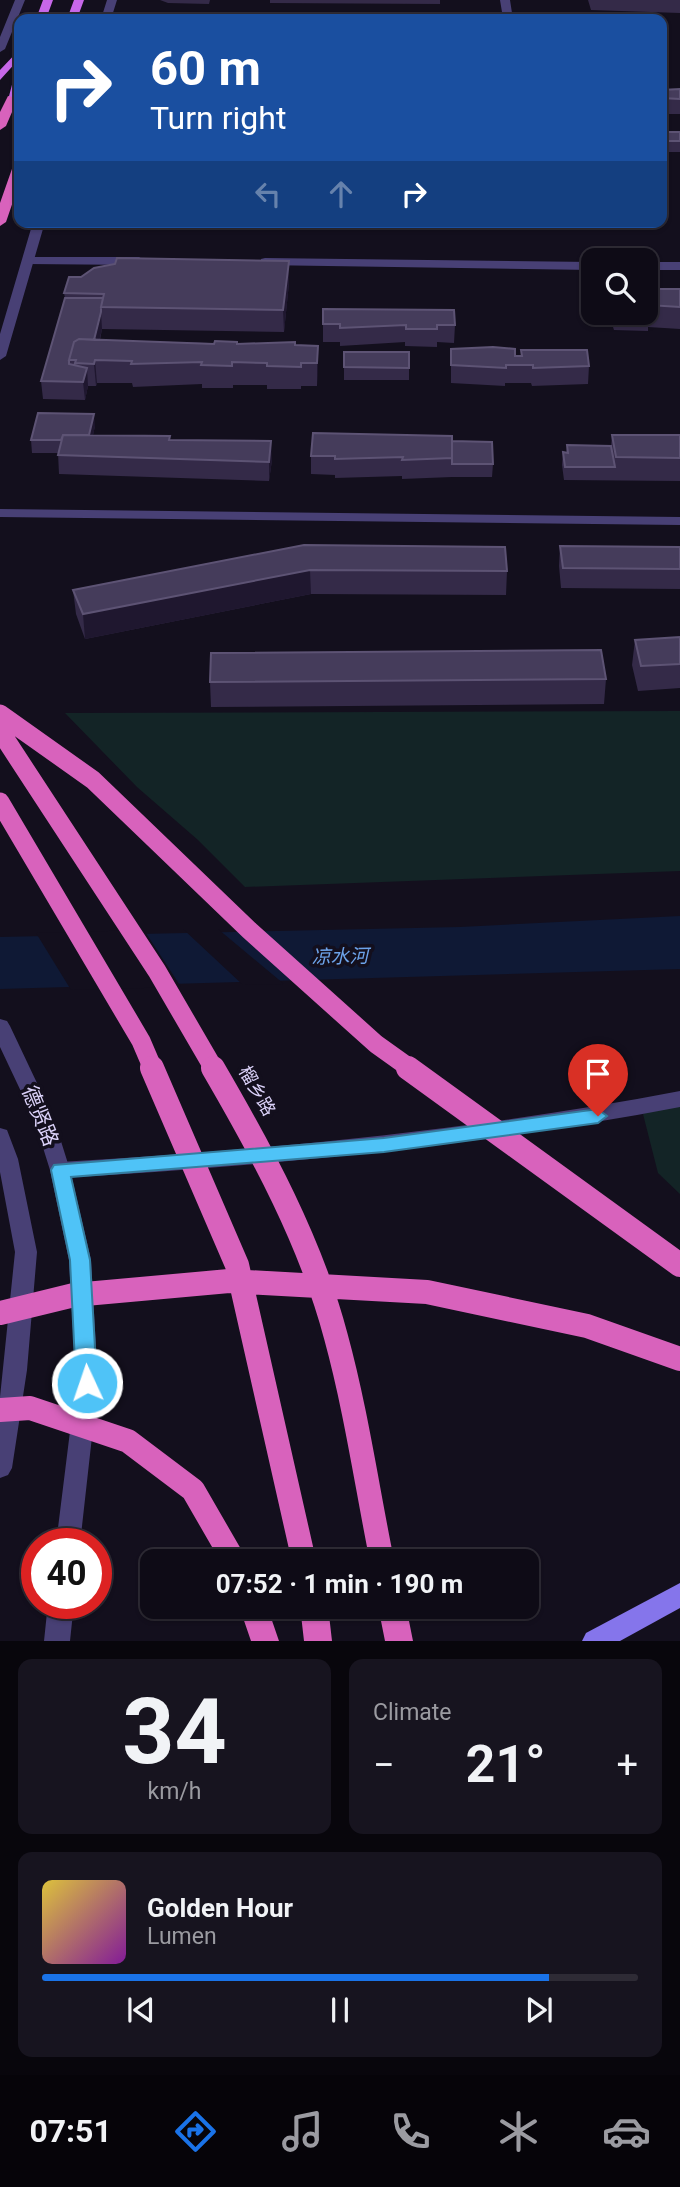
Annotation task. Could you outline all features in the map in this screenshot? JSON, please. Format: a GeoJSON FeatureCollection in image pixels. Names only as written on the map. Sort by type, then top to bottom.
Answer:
{"type":"FeatureCollection","features":[{"type":"Feature","properties":{"kind":"highway"},"geometry":{"type":"LineString","coordinates":[[0,126],[12,97]]}},
{"type":"Feature","properties":{"kind":"highway"},"geometry":{"type":"LineString","coordinates":[[0,222],[14,181]]}},
{"type":"Feature","properties":{"kind":"highway"},"geometry":{"type":"LineString","coordinates":[[0,714],[93,780],[249,930],[376,1044],[680,1265]]}},
{"type":"Feature","properties":{"kind":"highway","name":"榴乡路"},"geometry":{"type":"LineString","coordinates":[[0,731],[157,971],[250,1131],[308,1254],[336,1337],[380,1549]]}},
{"type":"Feature","properties":{"kind":"highway"},"geometry":{"type":"LineString","coordinates":[[0,802],[141,1041],[237,1265],[301,1549]]}},
{"type":"Feature","properties":{"kind":"highway"},"geometry":{"type":"LineString","coordinates":[[0,1313],[74,1295],[229,1281],[427,1292],[587,1326],[680,1359]]}},
{"type":"Feature","properties":{"kind":"highway"},"geometry":{"type":"LineString","coordinates":[[0,1410],[30,1408],[128,1441],[192,1490],[227,1549]]}},
{"type":"Feature","properties":{"kind":"highway"},"geometry":{"type":"LineString","coordinates":[[257,1619],[265,1641]]}},
{"type":"Feature","properties":{"kind":"highway"},"geometry":{"type":"LineString","coordinates":[[315,1619],[318,1641]]}},
{"type":"Feature","properties":{"kind":"highway"},"geometry":{"type":"LineString","coordinates":[[395,1619],[399,1641]]}},
{"type":"Feature","properties":{"kind":"main road"},"geometry":{"type":"LineString","coordinates":[[0,77],[14,59]]}},
{"type":"Feature","properties":{"kind":"main road"},"geometry":{"type":"LineString","coordinates":[[12,97],[14,91]]}},
{"type":"Feature","properties":{"kind":"main road"},"geometry":{"type":"LineString","coordinates":[[595,1641],[680,1595]]}},
{"type":"Feature","properties":{"kind":"street"},"geometry":{"type":"LineString","coordinates":[[0,49],[14,15]]}},
{"type":"Feature","properties":{"kind":"street"},"geometry":{"type":"LineString","coordinates":[[0,356],[37,228]]}},
{"type":"Feature","properties":{"kind":"street"},"geometry":{"type":"LineString","coordinates":[[27,260],[151,261]]}},
{"type":"Feature","properties":{"kind":"street"},"geometry":{"type":"LineString","coordinates":[[248,262],[581,265]]}},
{"type":"Feature","properties":{"kind":"street"},"geometry":{"type":"LineString","coordinates":[[658,266],[680,266]]}},
{"type":"Feature","properties":{"kind":"street"},"geometry":{"type":"LineString","coordinates":[[0,513],[680,521]]}},
{"type":"Feature","properties":{"kind":"street","name":"德贤路"},"geometry":{"type":"LineString","coordinates":[[0,1026],[44,1119],[60,1170],[80,1260],[87,1383],[70,1528]]}},
{"type":"Feature","properties":{"kind":"street"},"geometry":{"type":"LineString","coordinates":[[60,1170],[384,1145],[571,1122],[680,1099]]}},
{"type":"Feature","properties":{"kind":"street"},"geometry":{"type":"LineString","coordinates":[[0,1136],[8,1159],[26,1252],[16,1370],[0,1468]]}},
{"type":"Feature","properties":{"kind":"street"},"geometry":{"type":"LineString","coordinates":[[57,1641],[59,1619]]}},
{"type":"Feature","properties":{"kind":"shaded area"},"geometry":{"type":"Polygon","coordinates":[[[680,711],[680,871],[245,887],[198,840],[137,787],[65,713],[680,711]]]}},
{"type":"Feature","properties":{"kind":"shaded area"},"geometry":{"type":"Polygon","coordinates":[[[680,1099],[680,1194],[658,1173],[643,1114],[680,1099]]]}},
{"type":"Feature","properties":{"kind":"water","name":"凉水河"},"geometry":{"type":"Polygon","coordinates":[[[680,916],[680,969],[0,989],[0,937],[460,927],[680,916]]]}},
{"type":"Feature","properties":{"kind":"pier"},"geometry":{"type":"Polygon","coordinates":[[[183,929],[218,929],[284,984],[243,985],[183,929]]]}},
{"type":"Feature","properties":{"kind":"pier"},"geometry":{"type":"Polygon","coordinates":[[[144,930],[181,987],[71,990],[36,933],[144,930]]]}},
{"type":"Feature","properties":{"kind":"building"},"geometry":{"type":"Polygon","coordinates":[[[680,89],[680,99],[667,98],[667,90],[680,89]]]}},
{"type":"Feature","properties":{"kind":"building"},"geometry":{"type":"Polygon","coordinates":[[[667,132],[680,132],[680,141],[667,141],[667,132]]]}},
{"type":"Feature","properties":{"kind":"building"},"geometry":{"type":"Polygon","coordinates":[[[117,258],[289,261],[283,310],[101,307],[104,294],[64,293],[69,277],[81,277],[94,268],[115,264],[117,258]]]}},
{"type":"Feature","properties":{"kind":"building"},"geometry":{"type":"Polygon","coordinates":[[[658,289],[680,289],[680,307],[658,306],[658,289]]]}},
{"type":"Feature","properties":{"kind":"building"},"geometry":{"type":"Polygon","coordinates":[[[65,298],[103,298],[94,340],[79,339],[74,342],[69,360],[69,364],[87,368],[83,382],[41,381],[65,298]]]}},
{"type":"Feature","properties":{"kind":"building"},"geometry":{"type":"Polygon","coordinates":[[[323,309],[454,310],[455,325],[437,325],[437,329],[406,329],[406,325],[340,328],[340,324],[323,324],[323,309]]]}},
{"type":"Feature","properties":{"kind":"building"},"geometry":{"type":"Polygon","coordinates":[[[79,339],[214,344],[215,341],[237,344],[295,342],[295,345],[318,346],[317,363],[301,363],[301,367],[232,362],[232,366],[201,365],[202,362],[131,364],[132,361],[95,360],[94,364],[75,363],[76,360],[69,360],[74,342],[79,339]]]}},
{"type":"Feature","properties":{"kind":"building"},"geometry":{"type":"Polygon","coordinates":[[[451,349],[515,349],[515,356],[522,356],[521,350],[587,350],[589,366],[533,368],[533,365],[506,365],[506,368],[451,365],[451,349]]]}},
{"type":"Feature","properties":{"kind":"building"},"geometry":{"type":"Polygon","coordinates":[[[344,352],[409,352],[409,368],[344,367],[344,352]]]}},
{"type":"Feature","properties":{"kind":"building"},"geometry":{"type":"Polygon","coordinates":[[[38,413],[94,414],[89,435],[63,435],[61,440],[31,440],[38,413]]]}},
{"type":"Feature","properties":{"kind":"building"},"geometry":{"type":"Polygon","coordinates":[[[313,433],[452,436],[452,458],[402,460],[403,457],[335,459],[335,456],[311,456],[313,433]]]}},
{"type":"Feature","properties":{"kind":"building"},"geometry":{"type":"Polygon","coordinates":[[[63,435],[271,441],[269,462],[58,455],[63,435]]]}},
{"type":"Feature","properties":{"kind":"building"},"geometry":{"type":"Polygon","coordinates":[[[612,435],[680,435],[680,458],[616,457],[612,435]]]}},
{"type":"Feature","properties":{"kind":"building"},"geometry":{"type":"Polygon","coordinates":[[[452,441],[492,442],[493,464],[452,464],[452,441]]]}},
{"type":"Feature","properties":{"kind":"building"},"geometry":{"type":"Polygon","coordinates":[[[567,445],[611,446],[615,467],[565,467],[563,452],[568,453],[567,445]]]}},
{"type":"Feature","properties":{"kind":"building"},"geometry":{"type":"Polygon","coordinates":[[[304,545],[505,547],[507,571],[310,570],[83,614],[73,590],[304,545]]]}},
{"type":"Feature","properties":{"kind":"building"},"geometry":{"type":"Polygon","coordinates":[[[560,546],[680,547],[680,569],[563,568],[560,546]]]}},
{"type":"Feature","properties":{"kind":"building"},"geometry":{"type":"Polygon","coordinates":[[[680,637],[680,664],[641,666],[635,640],[680,637]]]}},
{"type":"Feature","properties":{"kind":"building"},"geometry":{"type":"Polygon","coordinates":[[[601,650],[606,679],[210,682],[211,653],[601,650]]]}},
{"type":"Feature","properties":{"kind":"route"},"geometry":{"type":"LineString","coordinates":[[87,1383],[80,1260],[60,1170],[154,1165],[384,1145],[571,1122],[598,1116]]}}]}
